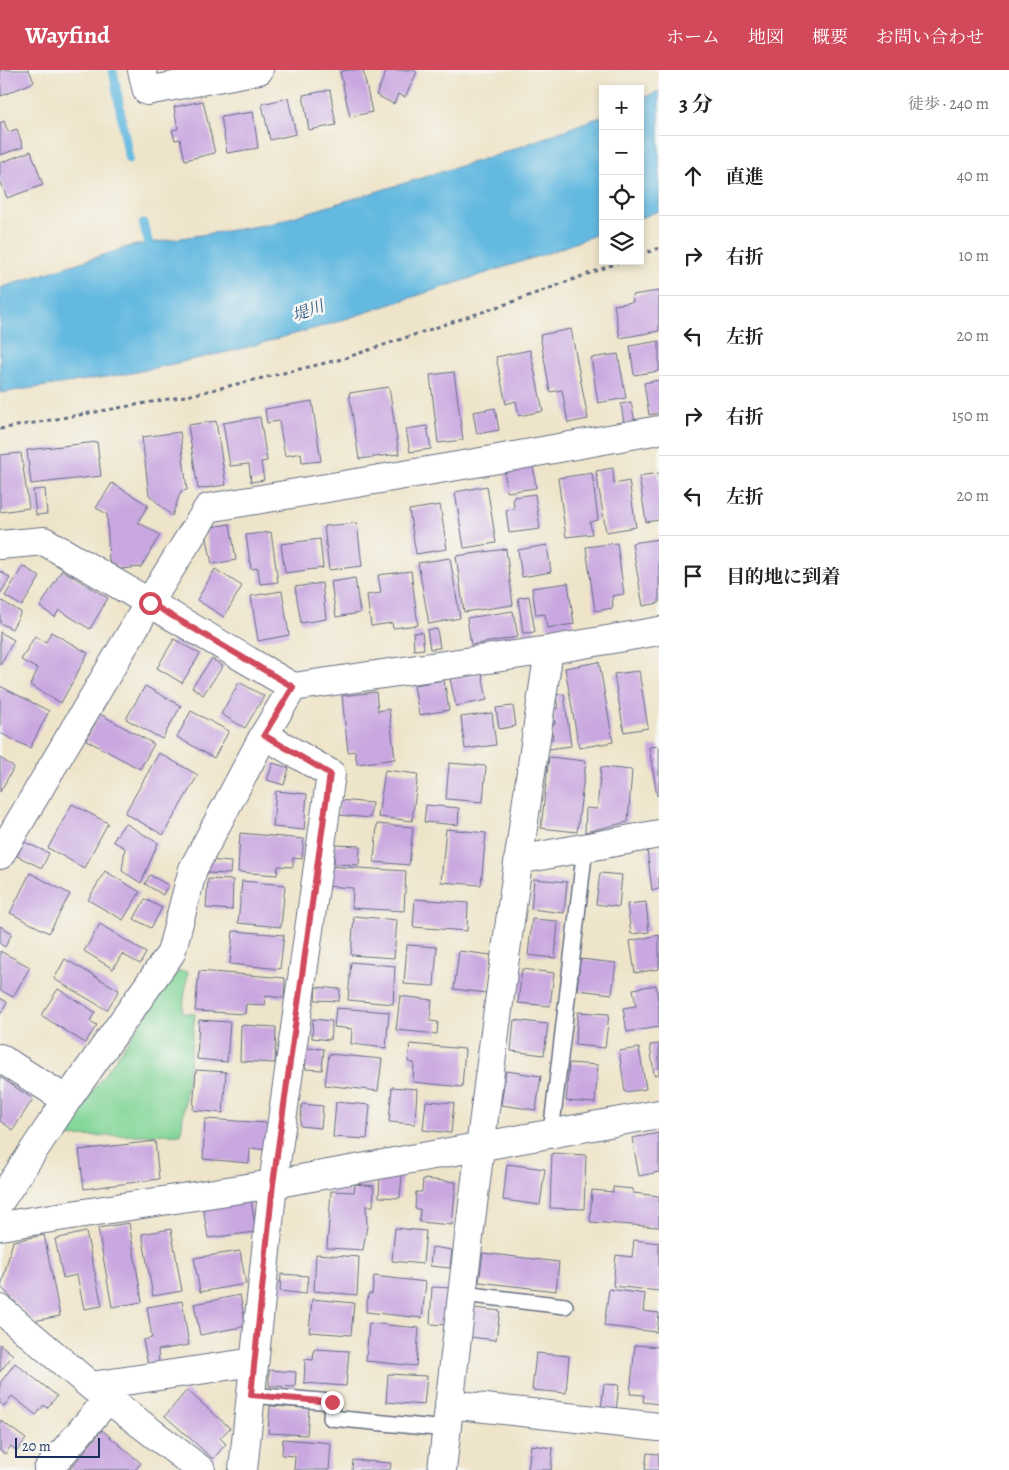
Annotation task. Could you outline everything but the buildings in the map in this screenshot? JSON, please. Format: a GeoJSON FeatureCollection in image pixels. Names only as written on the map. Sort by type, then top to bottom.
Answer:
{"type":"FeatureCollection","features":[{"type":"Feature","properties":{"kind":"street"},"geometry":{"type":"LineString","coordinates":[[142,70],[147,91],[259,70]]}},
{"type":"Feature","properties":{"kind":"street"},"geometry":{"type":"LineString","coordinates":[[0,855],[208,508],[659,430]]}},
{"type":"Feature","properties":{"kind":"street"},"geometry":{"type":"LineString","coordinates":[[0,545],[44,540],[293,687],[548,650],[659,631]]}},
{"type":"Feature","properties":{"kind":"street"},"geometry":{"type":"LineString","coordinates":[[442,1470],[480,1147],[548,650]]}},
{"type":"Feature","properties":{"kind":"street"},"geometry":{"type":"LineString","coordinates":[[0,1201],[171,953],[193,869],[264,735],[293,687]]}},
{"type":"Feature","properties":{"kind":"street"},"geometry":{"type":"LineString","coordinates":[[243,1470],[273,1184],[330,774],[264,735]]}},
{"type":"Feature","properties":{"kind":"street"},"geometry":{"type":"LineString","coordinates":[[518,860],[659,834]]}},
{"type":"Feature","properties":{"kind":"street"},"geometry":{"type":"LineString","coordinates":[[0,1058],[68,1100]]}},
{"type":"Feature","properties":{"kind":"street"},"geometry":{"type":"LineString","coordinates":[[0,1226],[273,1184],[659,1114]]}},
{"type":"Feature","properties":{"kind":"street"},"geometry":{"type":"LineString","coordinates":[[0,1308],[99,1393],[201,1470]]}},
{"type":"Feature","properties":{"kind":"street"},"geometry":{"type":"LineString","coordinates":[[48,1470],[99,1393],[254,1362]]}},
{"type":"Feature","properties":{"kind":"street"},"geometry":{"type":"LineString","coordinates":[[448,1416],[659,1426]]}},
{"type":"Feature","properties":{"kind":"lane"},"geometry":{"type":"LineString","coordinates":[[551,1133],[585,848]]}},
{"type":"Feature","properties":{"kind":"lane"},"geometry":{"type":"LineString","coordinates":[[463,1294],[565,1306]]}},
{"type":"Feature","properties":{"kind":"lane"},"geometry":{"type":"LineString","coordinates":[[251,1395],[332,1402],[331,1418],[448,1416]]}},
{"type":"Feature","properties":{"kind":"path"},"geometry":{"type":"LineString","coordinates":[[644,254],[659,248]]}},
{"type":"Feature","properties":{"kind":"path"},"geometry":{"type":"LineString","coordinates":[[0,429],[191,395],[342,359],[512,302],[612,265]]}},
{"type":"Feature","properties":{"kind":"green space"},"geometry":{"type":"Polygon","coordinates":[[[178,971],[188,972],[182,1013],[195,1014],[181,1134],[60,1137],[178,971]]]}},
{"type":"Feature","properties":{"kind":"water"},"geometry":{"type":"Polygon","coordinates":[[[659,91],[659,211],[644,217],[644,130],[644,98],[659,91]]]}},
{"type":"Feature","properties":{"kind":"water","name":"堤川"},"geometry":{"type":"Polygon","coordinates":[[[599,117],[599,234],[548,253],[330,324],[240,349],[132,373],[0,393],[0,288],[131,246],[270,224],[500,154],[599,117]]]}},
{"type":"Feature","properties":{"kind":"waterway"},"geometry":{"type":"LineString","coordinates":[[113,70],[129,159]]}},
{"type":"Feature","properties":{"kind":"waterway"},"geometry":{"type":"LineString","coordinates":[[143,223],[152,254]]}},
{"type":"Feature","properties":{"kind":"route"},"geometry":{"type":"LineString","coordinates":[[150,603],[293,687],[264,735],[330,774],[273,1184],[251,1395],[332,1402]]}}]}
